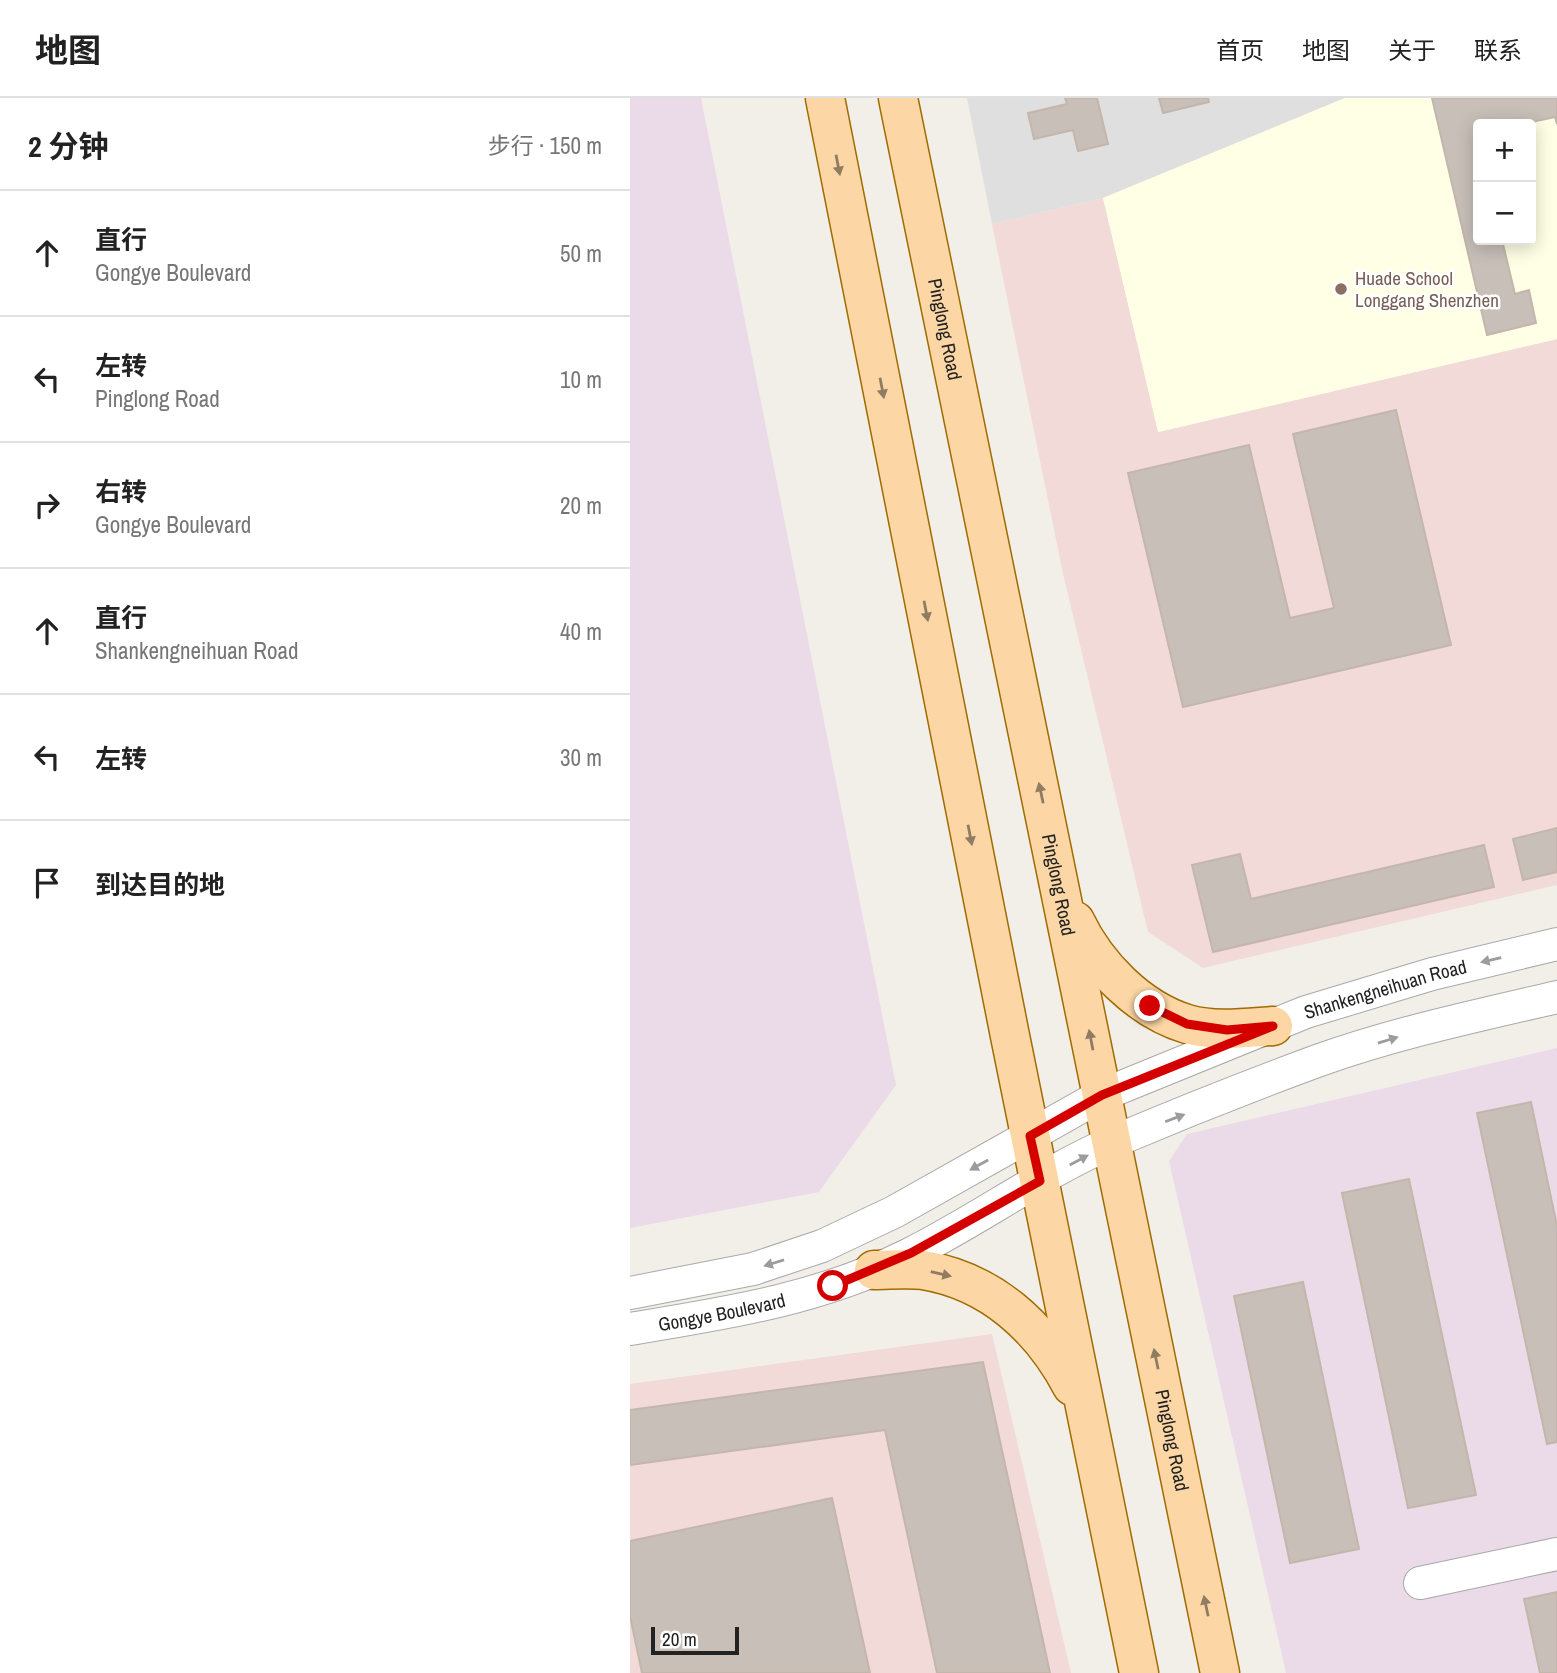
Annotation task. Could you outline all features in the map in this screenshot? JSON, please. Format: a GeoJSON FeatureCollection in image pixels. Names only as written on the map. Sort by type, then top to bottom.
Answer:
{"type":"FeatureCollection","features":[{"type":"Feature","properties":{"kind":"main road"},"geometry":{"type":"LineString","coordinates":[[825,98],[1139,1673]]}},
{"type":"Feature","properties":{"kind":"main road","name":"Pinglong Road"},"geometry":{"type":"LineString","coordinates":[[898,98],[1220,1673]]}},
{"type":"Feature","properties":{"kind":"main road"},"geometry":{"type":"LineString","coordinates":[[1062,894],[1085,943],[1117,980],[1150,1006],[1187,1024],[1227,1030],[1273,1026]]}},
{"type":"Feature","properties":{"kind":"main road"},"geometry":{"type":"LineString","coordinates":[[874,1270],[920,1270],[954,1277],[983,1290],[1012,1309],[1036,1331],[1059,1362],[1077,1396],[1090,1431]]}},
{"type":"Feature","properties":{"kind":"street","name":"Shankengneihuan Road"},"geometry":{"type":"LineString","coordinates":[[1102,1095],[1306,1012],[1432,974],[1557,944]]}},
{"type":"Feature","properties":{"kind":"street"},"geometry":{"type":"LineString","coordinates":[[1111,1143],[1317,1061],[1441,1024],[1557,996]]}},
{"type":"Feature","properties":{"kind":"street","name":"Gongye Boulevard"},"geometry":{"type":"LineString","coordinates":[[630,1293],[753,1269],[822,1246],[894,1212],[1102,1095]]}},
{"type":"Feature","properties":{"kind":"street","name":"Gongye Boulevard"},"geometry":{"type":"LineString","coordinates":[[630,1329],[738,1312],[790,1300],[874,1270],[911,1253],[1111,1143]]}},
{"type":"Feature","properties":{"kind":"street"},"geometry":{"type":"LineString","coordinates":[[1420,1583],[1557,1554]]}},
{"type":"Feature","properties":{"kind":"shaded area"},"geometry":{"type":"Polygon","coordinates":[[[630,98],[701,98],[896,1085],[819,1192],[630,1228],[630,98]]]}},
{"type":"Feature","properties":{"kind":"shaded area"},"geometry":{"type":"Polygon","coordinates":[[[967,98],[1345,98],[1103,198],[992,224],[967,98]]]}},
{"type":"Feature","properties":{"kind":"shaded area","name":"Huade School Longgang Shenzhen"},"geometry":{"type":"Polygon","coordinates":[[[1345,98],[1557,98],[1557,339],[1158,432],[1103,198],[1345,98]]]}},
{"type":"Feature","properties":{"kind":"shaded area"},"geometry":{"type":"Polygon","coordinates":[[[1103,198],[1159,432],[1557,339],[1557,885],[1203,968],[1148,932],[1062,569],[992,224],[1103,198]]]}},
{"type":"Feature","properties":{"kind":"shaded area"},"geometry":{"type":"Polygon","coordinates":[[[1557,1048],[1557,1673],[1286,1673],[1169,1161],[1187,1134],[1557,1048]]]}},
{"type":"Feature","properties":{"kind":"shaded area"},"geometry":{"type":"Polygon","coordinates":[[[992,1334],[1071,1673],[630,1673],[630,1384],[992,1334]]]}},
{"type":"Feature","properties":{"kind":"building"},"geometry":{"type":"Polygon","coordinates":[[[1065,98],[1097,98],[1108,144],[1078,151],[1073,130],[1034,139],[1028,113],[1067,104],[1065,98]]]}},
{"type":"Feature","properties":{"kind":"building"},"geometry":{"type":"Polygon","coordinates":[[[1159,98],[1208,98],[1209,102],[1163,113],[1159,98]]]}},
{"type":"Feature","properties":{"kind":"building"},"geometry":{"type":"Polygon","coordinates":[[[1432,98],[1557,98],[1557,124],[1555,117],[1536,121],[1536,119],[1473,119],[1473,245],[1503,245],[1515,294],[1529,290],[1536,323],[1487,335],[1432,98]]]}},
{"type":"Feature","properties":{"kind":"building"},"geometry":{"type":"Polygon","coordinates":[[[1396,410],[1451,645],[1183,707],[1128,473],[1249,445],[1290,618],[1334,608],[1293,434],[1396,410]]]}},
{"type":"Feature","properties":{"kind":"building"},"geometry":{"type":"Polygon","coordinates":[[[1557,828],[1557,872],[1523,880],[1513,839],[1557,828]]]}},
{"type":"Feature","properties":{"kind":"building"},"geometry":{"type":"Polygon","coordinates":[[[1484,845],[1494,887],[1213,952],[1192,865],[1240,854],[1251,899],[1484,845]]]}},
{"type":"Feature","properties":{"kind":"building"},"geometry":{"type":"Polygon","coordinates":[[[1531,1102],[1557,1226],[1557,1442],[1547,1444],[1477,1113],[1531,1102]]]}},
{"type":"Feature","properties":{"kind":"building"},"geometry":{"type":"Polygon","coordinates":[[[1409,1179],[1476,1495],[1408,1508],[1342,1193],[1409,1179]]]}},
{"type":"Feature","properties":{"kind":"building"},"geometry":{"type":"Polygon","coordinates":[[[1303,1282],[1359,1549],[1290,1563],[1234,1296],[1303,1282]]]}},
{"type":"Feature","properties":{"kind":"building"},"geometry":{"type":"Polygon","coordinates":[[[983,1362],[1050,1673],[937,1673],[885,1430],[630,1465],[630,1410],[983,1362]]]}},
{"type":"Feature","properties":{"kind":"building"},"geometry":{"type":"Polygon","coordinates":[[[832,1498],[870,1673],[642,1673],[630,1616],[630,1541],[832,1498]]]}},
{"type":"Feature","properties":{"kind":"building"},"geometry":{"type":"Polygon","coordinates":[[[1557,1592],[1557,1673],[1540,1673],[1524,1599],[1557,1592]]]}},
{"type":"Feature","properties":{"kind":"place","name":"Huade School Longgang Shenzhen"},"geometry":{"type":"Point","coordinates":[1341,289]}},
{"type":"Feature","properties":{"kind":"route"},"geometry":{"type":"LineString","coordinates":[[833,1286],[911,1253],[1040,1181],[1030,1136],[1102,1095],[1273,1026],[1227,1030],[1187,1024],[1150,1006]]}}]}
